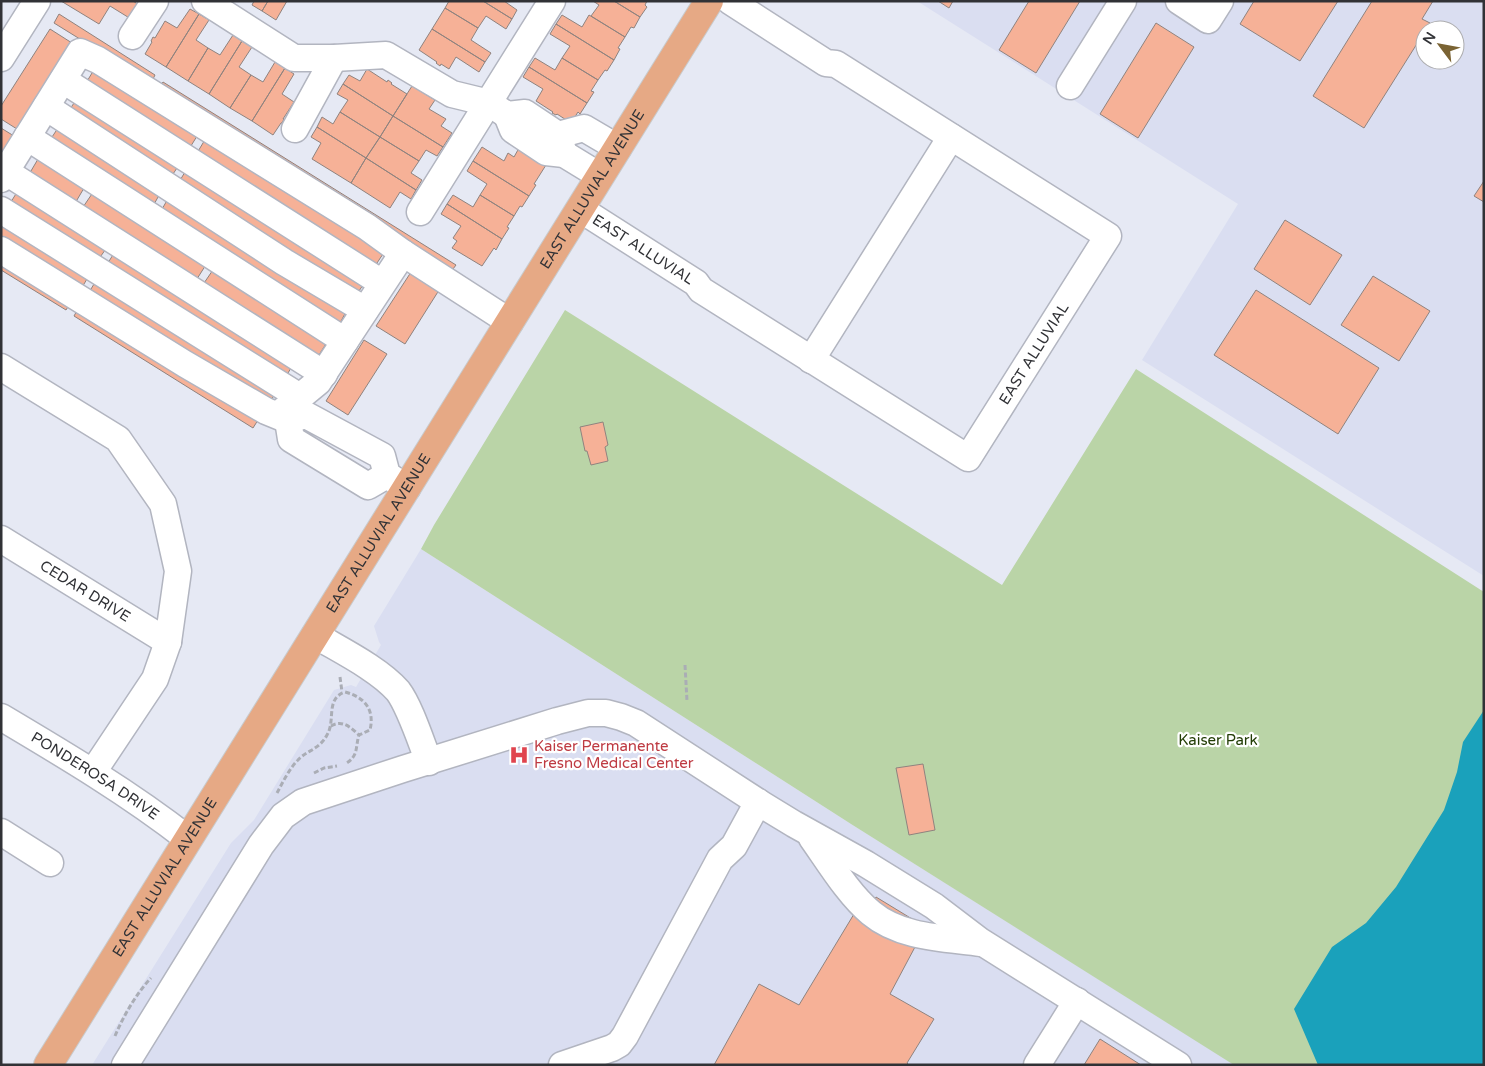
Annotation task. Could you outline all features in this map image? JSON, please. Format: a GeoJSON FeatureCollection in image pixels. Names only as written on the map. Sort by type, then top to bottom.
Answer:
{"type":"FeatureCollection","features":[{"type":"Feature","properties":{"kind":"main road","name":"EAST ALLUVIAL AVENUE"},"geometry":{"type":"LineString","coordinates":[[48,1065],[315,635],[397,481],[510,322],[709,1]]}},
{"type":"Feature","properties":{"kind":"street"},"geometry":{"type":"LineString","coordinates":[[1,58],[37,1]]}},
{"type":"Feature","properties":{"kind":"street"},"geometry":{"type":"LineString","coordinates":[[132,36],[155,1]]}},
{"type":"Feature","properties":{"kind":"street"},"geometry":{"type":"LineString","coordinates":[[205,1],[294,58],[386,55],[452,94],[498,109],[513,130],[546,152],[584,128],[618,148]]}},
{"type":"Feature","properties":{"kind":"street"},"geometry":{"type":"LineString","coordinates":[[420,212],[498,109],[552,1]]}},
{"type":"Feature","properties":{"kind":"street","name":"EAST ALLUVIAL"},"geometry":{"type":"LineString","coordinates":[[580,209],[696,283],[701,290],[968,458],[1108,236],[836,64],[826,63],[730,1]]}},
{"type":"Feature","properties":{"kind":"street"},"geometry":{"type":"LineString","coordinates":[[1070,86],[1123,1]]}},
{"type":"Feature","properties":{"kind":"street"},"geometry":{"type":"LineString","coordinates":[[1179,1],[1208,20],[1220,1]]}},
{"type":"Feature","properties":{"kind":"street"},"geometry":{"type":"LineString","coordinates":[[324,374],[4,175],[80,52],[98,60],[366,227],[510,322]]}},
{"type":"Feature","properties":{"kind":"street"},"geometry":{"type":"LineString","coordinates":[[295,129],[334,58]]}},
{"type":"Feature","properties":{"kind":"street"},"geometry":{"type":"LineString","coordinates":[[63,80],[382,283]]}},
{"type":"Feature","properties":{"kind":"street"},"geometry":{"type":"LineString","coordinates":[[46,107],[284,262],[364,310]]}},
{"type":"Feature","properties":{"kind":"street"},"geometry":{"type":"LineString","coordinates":[[27,137],[345,341]]}},
{"type":"Feature","properties":{"kind":"street"},"geometry":{"type":"LineString","coordinates":[[811,360],[951,137]]}},
{"type":"Feature","properties":{"kind":"street"},"geometry":{"type":"LineString","coordinates":[[561,144],[600,176]]}},
{"type":"Feature","properties":{"kind":"street"},"geometry":{"type":"LineString","coordinates":[[1,210],[300,397]]}},
{"type":"Feature","properties":{"kind":"street"},"geometry":{"type":"LineString","coordinates":[[1,250],[185,364],[244,398],[283,418],[306,415],[382,456],[397,481],[368,486],[291,440],[283,418]]}},
{"type":"Feature","properties":{"kind":"street"},"geometry":{"type":"LineString","coordinates":[[283,418],[300,397],[318,382],[324,374],[403,253]]}},
{"type":"Feature","properties":{"kind":"street"},"geometry":{"type":"LineString","coordinates":[[1,367],[118,439],[163,504],[178,571],[168,642],[155,679],[93,772]]}},
{"type":"Feature","properties":{"kind":"street"},"geometry":{"type":"LineString","coordinates":[[336,467],[350,439]]}},
{"type":"Feature","properties":{"kind":"street","name":"CEDAR DRIVE"},"geometry":{"type":"LineString","coordinates":[[1,539],[168,642]]}},
{"type":"Feature","properties":{"kind":"street"},"geometry":{"type":"LineString","coordinates":[[315,635],[381,676],[398,691],[406,704],[429,762]]}},
{"type":"Feature","properties":{"kind":"street"},"geometry":{"type":"LineString","coordinates":[[126,1065],[261,845],[283,816],[304,802],[403,769],[588,713],[606,713],[636,723],[752,799],[866,864],[934,906],[984,943],[1178,1065]]}},
{"type":"Feature","properties":{"kind":"street","name":"PONDEROSA DRIVE"},"geometry":{"type":"LineString","coordinates":[[1,716],[93,772],[188,839]]}},
{"type":"Feature","properties":{"kind":"street"},"geometry":{"type":"LineString","coordinates":[[562,1065],[612,1048],[619,1044],[625,1036],[720,859],[723,840],[752,799]]}},
{"type":"Feature","properties":{"kind":"street"},"geometry":{"type":"LineString","coordinates":[[1,832],[50,863]]}},
{"type":"Feature","properties":{"kind":"street"},"geometry":{"type":"LineString","coordinates":[[807,832],[852,893],[871,913],[885,922],[902,930],[924,936],[984,943]]}},
{"type":"Feature","properties":{"kind":"street"},"geometry":{"type":"LineString","coordinates":[[1037,1065],[1076,1001]]}},
{"type":"Feature","properties":{"kind":"path"},"geometry":{"type":"LineString","coordinates":[[685,665],[687,700]]}},
{"type":"Feature","properties":{"kind":"path"},"geometry":{"type":"LineString","coordinates":[[340,677],[342,692]]}},
{"type":"Feature","properties":{"kind":"path"},"geometry":{"type":"LineString","coordinates":[[284,786],[279,789],[298,759],[320,745],[326,737],[330,726],[333,701],[342,692]]}},
{"type":"Feature","properties":{"kind":"path"},"geometry":{"type":"LineString","coordinates":[[342,692],[354,694],[367,705],[371,723],[370,730],[359,735]]}},
{"type":"Feature","properties":{"kind":"path"},"geometry":{"type":"LineString","coordinates":[[330,726],[335,723],[342,723],[349,726],[359,735]]}},
{"type":"Feature","properties":{"kind":"path"},"geometry":{"type":"LineString","coordinates":[[307,777],[324,768],[344,764],[351,760],[355,754],[359,735]]}},
{"type":"Feature","properties":{"kind":"shaded area"},"geometry":{"type":"Polygon","coordinates":[[[917,1],[1484,1],[1484,576],[1142,360],[1238,204],[917,1]]]}},
{"type":"Feature","properties":{"kind":"shaded area","name":"Kaiser Permanente Fresno Medical Center"},"geometry":{"type":"Polygon","coordinates":[[[421,549],[851,824],[1235,1065],[92,1065],[231,843],[254,820],[334,690],[351,685],[356,687],[381,645],[374,626],[421,549]]]}},
{"type":"Feature","properties":{"kind":"green space","name":"Kaiser Park"},"geometry":{"type":"Polygon","coordinates":[[[565,310],[1002,585],[1136,369],[1484,592],[1484,1065],[1234,1065],[851,824],[421,549],[565,310]]]}},
{"type":"Feature","properties":{"kind":"water"},"geometry":{"type":"Polygon","coordinates":[[[1484,710],[1484,1065],[1318,1065],[1294,1009],[1332,947],[1366,923],[1396,887],[1444,810],[1457,772],[1463,742],[1484,710]]]}},
{"type":"Feature","properties":{"kind":"building"},"geometry":{"type":"Polygon","coordinates":[[[61,1],[133,1],[139,5],[131,19],[110,6],[99,24],[61,1]]]}},
{"type":"Feature","properties":{"kind":"building"},"geometry":{"type":"Polygon","coordinates":[[[254,1],[268,1],[262,11],[252,5],[254,1]]]}},
{"type":"Feature","properties":{"kind":"building"},"geometry":{"type":"Polygon","coordinates":[[[268,1],[287,1],[276,20],[262,11],[268,1]]]}},
{"type":"Feature","properties":{"kind":"building"},"geometry":{"type":"Polygon","coordinates":[[[449,1],[483,1],[512,19],[506,29],[486,16],[478,28],[445,8],[449,1]]]}},
{"type":"Feature","properties":{"kind":"building"},"geometry":{"type":"Polygon","coordinates":[[[483,1],[504,1],[517,10],[512,19],[483,1]]]}},
{"type":"Feature","properties":{"kind":"building"},"geometry":{"type":"Polygon","coordinates":[[[593,1],[614,1],[640,17],[634,28],[631,27],[625,37],[591,16],[599,5],[593,1]]]}},
{"type":"Feature","properties":{"kind":"building"},"geometry":{"type":"Polygon","coordinates":[[[614,1],[647,1],[645,5],[647,7],[640,17],[614,1]]]}},
{"type":"Feature","properties":{"kind":"building"},"geometry":{"type":"Polygon","coordinates":[[[938,1],[953,1],[949,8],[938,1]]]}},
{"type":"Feature","properties":{"kind":"building"},"geometry":{"type":"Polygon","coordinates":[[[1029,1],[1080,1],[1036,73],[999,50],[1029,1]]]}},
{"type":"Feature","properties":{"kind":"building"},"geometry":{"type":"Polygon","coordinates":[[[1254,1],[1338,1],[1300,61],[1240,24],[1254,1]]]}},
{"type":"Feature","properties":{"kind":"building"},"geometry":{"type":"Polygon","coordinates":[[[1372,1],[1433,1],[1422,19],[1424,20],[1415,20],[1415,47],[1364,128],[1313,96],[1372,1]]]}},
{"type":"Feature","properties":{"kind":"building"},"geometry":{"type":"Polygon","coordinates":[[[445,8],[478,28],[471,40],[491,53],[485,62],[432,29],[445,8]]]}},
{"type":"Feature","properties":{"kind":"building"},"geometry":{"type":"Polygon","coordinates":[[[190,9],[199,14],[166,67],[145,54],[153,37],[155,38],[165,21],[177,28],[190,9]]]}},
{"type":"Feature","properties":{"kind":"building"},"geometry":{"type":"Polygon","coordinates":[[[59,14],[155,75],[151,83],[54,23],[59,14]]]}},
{"type":"Feature","properties":{"kind":"building"},"geometry":{"type":"Polygon","coordinates":[[[199,14],[209,20],[196,40],[208,48],[188,81],[166,67],[199,14]]]}},
{"type":"Feature","properties":{"kind":"building"},"geometry":{"type":"Polygon","coordinates":[[[562,15],[582,27],[589,15],[625,37],[618,48],[620,49],[614,60],[556,24],[562,15]]]}},
{"type":"Feature","properties":{"kind":"building"},"geometry":{"type":"Polygon","coordinates":[[[1156,23],[1194,47],[1138,138],[1100,114],[1156,23]]]}},
{"type":"Feature","properties":{"kind":"building"},"geometry":{"type":"Polygon","coordinates":[[[556,24],[614,60],[598,80],[562,58],[570,46],[550,34],[556,24]]]}},
{"type":"Feature","properties":{"kind":"building"},"geometry":{"type":"Polygon","coordinates":[[[50,29],[72,43],[17,129],[1,119],[1,106],[50,29]]]}},
{"type":"Feature","properties":{"kind":"building"},"geometry":{"type":"Polygon","coordinates":[[[432,29],[485,62],[479,72],[456,57],[449,69],[441,64],[440,66],[419,50],[432,29]]]}},
{"type":"Feature","properties":{"kind":"building"},"geometry":{"type":"Polygon","coordinates":[[[233,35],[242,41],[209,94],[188,81],[208,48],[220,55],[233,35]]]}},
{"type":"Feature","properties":{"kind":"building"},"geometry":{"type":"Polygon","coordinates":[[[242,41],[252,47],[239,67],[251,75],[230,108],[209,94],[242,41]]]}},
{"type":"Feature","properties":{"kind":"building"},"geometry":{"type":"Polygon","coordinates":[[[535,58],[555,70],[562,58],[598,80],[591,91],[594,92],[587,103],[529,67],[535,58]]]}},
{"type":"Feature","properties":{"kind":"building"},"geometry":{"type":"Polygon","coordinates":[[[275,62],[285,68],[252,121],[230,108],[251,75],[263,82],[275,62]]]}},
{"type":"Feature","properties":{"kind":"building"},"geometry":{"type":"Polygon","coordinates":[[[529,67],[587,103],[571,123],[552,113],[536,101],[543,89],[523,77],[529,67]]]}},
{"type":"Feature","properties":{"kind":"building"},"geometry":{"type":"Polygon","coordinates":[[[95,68],[199,133],[189,149],[86,83],[95,68]]]}},
{"type":"Feature","properties":{"kind":"building"},"geometry":{"type":"Polygon","coordinates":[[[285,68],[294,74],[282,94],[294,102],[273,135],[252,121],[285,68]]]}},
{"type":"Feature","properties":{"kind":"building"},"geometry":{"type":"Polygon","coordinates":[[[367,69],[387,82],[388,80],[407,94],[393,116],[343,84],[349,75],[360,81],[367,69]]]}},
{"type":"Feature","properties":{"kind":"building"},"geometry":{"type":"Polygon","coordinates":[[[163,82],[456,265],[450,273],[158,89],[163,82]]]}},
{"type":"Feature","properties":{"kind":"building"},"geometry":{"type":"Polygon","coordinates":[[[343,84],[393,116],[380,137],[340,112],[348,100],[337,94],[343,84]]]}},
{"type":"Feature","properties":{"kind":"building"},"geometry":{"type":"Polygon","coordinates":[[[412,86],[435,100],[429,109],[446,119],[441,126],[452,133],[443,147],[393,116],[412,86]]]}},
{"type":"Feature","properties":{"kind":"building"},"geometry":{"type":"Polygon","coordinates":[[[78,97],[181,162],[171,177],[68,112],[78,97]]]}},
{"type":"Feature","properties":{"kind":"building"},"geometry":{"type":"Polygon","coordinates":[[[340,112],[380,137],[366,158],[317,127],[322,117],[333,124],[340,112]]]}},
{"type":"Feature","properties":{"kind":"building"},"geometry":{"type":"Polygon","coordinates":[[[393,116],[443,147],[437,156],[426,150],[419,161],[380,137],[393,116]]]}},
{"type":"Feature","properties":{"kind":"building"},"geometry":{"type":"Polygon","coordinates":[[[60,125],[162,190],[153,206],[50,140],[60,125]]]}},
{"type":"Feature","properties":{"kind":"building"},"geometry":{"type":"Polygon","coordinates":[[[317,127],[366,158],[351,183],[312,159],[321,143],[311,137],[317,127]]]}},
{"type":"Feature","properties":{"kind":"building"},"geometry":{"type":"Polygon","coordinates":[[[1,128],[14,136],[1,155],[1,128]]]}},
{"type":"Feature","properties":{"kind":"building"},"geometry":{"type":"Polygon","coordinates":[[[380,137],[419,161],[411,173],[422,180],[416,190],[366,158],[380,137]]]}},
{"type":"Feature","properties":{"kind":"building"},"geometry":{"type":"Polygon","coordinates":[[[206,138],[385,251],[375,266],[197,153],[206,138]]]}},
{"type":"Feature","properties":{"kind":"building"},"geometry":{"type":"Polygon","coordinates":[[[482,147],[504,161],[508,153],[514,157],[519,148],[546,165],[529,196],[473,161],[482,147]]]}},
{"type":"Feature","properties":{"kind":"building"},"geometry":{"type":"Polygon","coordinates":[[[41,154],[87,183],[74,205],[28,176],[41,154]]]}},
{"type":"Feature","properties":{"kind":"building"},"geometry":{"type":"Polygon","coordinates":[[[366,158],[416,190],[411,199],[400,192],[390,208],[351,183],[366,158]]]}},
{"type":"Feature","properties":{"kind":"building"},"geometry":{"type":"Polygon","coordinates":[[[473,161],[529,196],[514,216],[480,195],[487,184],[467,171],[473,161]]]}},
{"type":"Feature","properties":{"kind":"building"},"geometry":{"type":"Polygon","coordinates":[[[188,167],[367,279],[357,294],[179,182],[188,167]]]}},
{"type":"Feature","properties":{"kind":"building"},"geometry":{"type":"Polygon","coordinates":[[[1484,181],[1484,202],[1474,196],[1484,181]]]}},
{"type":"Feature","properties":{"kind":"building"},"geometry":{"type":"Polygon","coordinates":[[[96,188],[209,260],[195,282],[81,210],[96,188]]]}},
{"type":"Feature","properties":{"kind":"building"},"geometry":{"type":"Polygon","coordinates":[[[19,189],[108,246],[98,260],[9,205],[19,189]]]}},
{"type":"Feature","properties":{"kind":"building"},"geometry":{"type":"Polygon","coordinates":[[[170,195],[348,308],[340,323],[161,211],[170,195]]]}},
{"type":"Feature","properties":{"kind":"building"},"geometry":{"type":"Polygon","coordinates":[[[453,195],[473,207],[480,195],[514,216],[502,239],[447,204],[453,195]]]}},
{"type":"Feature","properties":{"kind":"building"},"geometry":{"type":"Polygon","coordinates":[[[447,204],[502,239],[496,250],[494,248],[482,266],[452,248],[457,241],[453,238],[461,226],[441,214],[447,204]]]}},
{"type":"Feature","properties":{"kind":"building"},"geometry":{"type":"Polygon","coordinates":[[[1,218],[90,274],[81,289],[1,239],[1,218]]]}},
{"type":"Feature","properties":{"kind":"building"},"geometry":{"type":"Polygon","coordinates":[[[1285,220],[1342,255],[1310,305],[1254,269],[1285,220]]]}},
{"type":"Feature","properties":{"kind":"building"},"geometry":{"type":"Polygon","coordinates":[[[116,250],[294,363],[285,378],[106,266],[116,250]]]}},
{"type":"Feature","properties":{"kind":"building"},"geometry":{"type":"Polygon","coordinates":[[[1,257],[71,302],[66,310],[1,270],[1,257]]]}},
{"type":"Feature","properties":{"kind":"building"},"geometry":{"type":"Polygon","coordinates":[[[217,264],[331,336],[317,358],[202,286],[217,264]]]}},
{"type":"Feature","properties":{"kind":"building"},"geometry":{"type":"Polygon","coordinates":[[[413,269],[441,287],[405,344],[376,326],[413,269]]]}},
{"type":"Feature","properties":{"kind":"building"},"geometry":{"type":"Polygon","coordinates":[[[1373,276],[1430,311],[1399,361],[1341,325],[1373,276]]]}},
{"type":"Feature","properties":{"kind":"building"},"geometry":{"type":"Polygon","coordinates":[[[97,279],[276,392],[267,407],[88,294],[97,279]]]}},
{"type":"Feature","properties":{"kind":"building"},"geometry":{"type":"Polygon","coordinates":[[[1256,290],[1379,368],[1338,434],[1214,355],[1256,290]]]}},
{"type":"Feature","properties":{"kind":"building"},"geometry":{"type":"Polygon","coordinates":[[[79,307],[258,420],[253,428],[74,316],[79,307]]]}},
{"type":"Feature","properties":{"kind":"building"},"geometry":{"type":"Polygon","coordinates":[[[364,340],[387,354],[348,415],[326,401],[364,340]]]}},
{"type":"Feature","properties":{"kind":"building"},"geometry":{"type":"Polygon","coordinates":[[[603,422],[608,445],[605,447],[608,461],[591,465],[587,451],[585,451],[580,427],[603,422]]]}},
{"type":"Feature","properties":{"kind":"building"},"geometry":{"type":"Polygon","coordinates":[[[923,764],[935,830],[909,835],[896,768],[923,764]]]}},
{"type":"Feature","properties":{"kind":"building"},"geometry":{"type":"Polygon","coordinates":[[[876,897],[917,922],[915,947],[890,994],[934,1019],[907,1063],[909,1065],[714,1065],[759,984],[799,1005],[854,914],[863,917],[876,897]]]}},
{"type":"Feature","properties":{"kind":"building"},"geometry":{"type":"Polygon","coordinates":[[[1100,1039],[1141,1065],[1084,1065],[1100,1039]]]}},
{"type":"Feature","properties":{"kind":"place","name":"Kaiser Permanente Fresno Medical Center"},"geometry":{"type":"Point","coordinates":[519,755]}}]}
